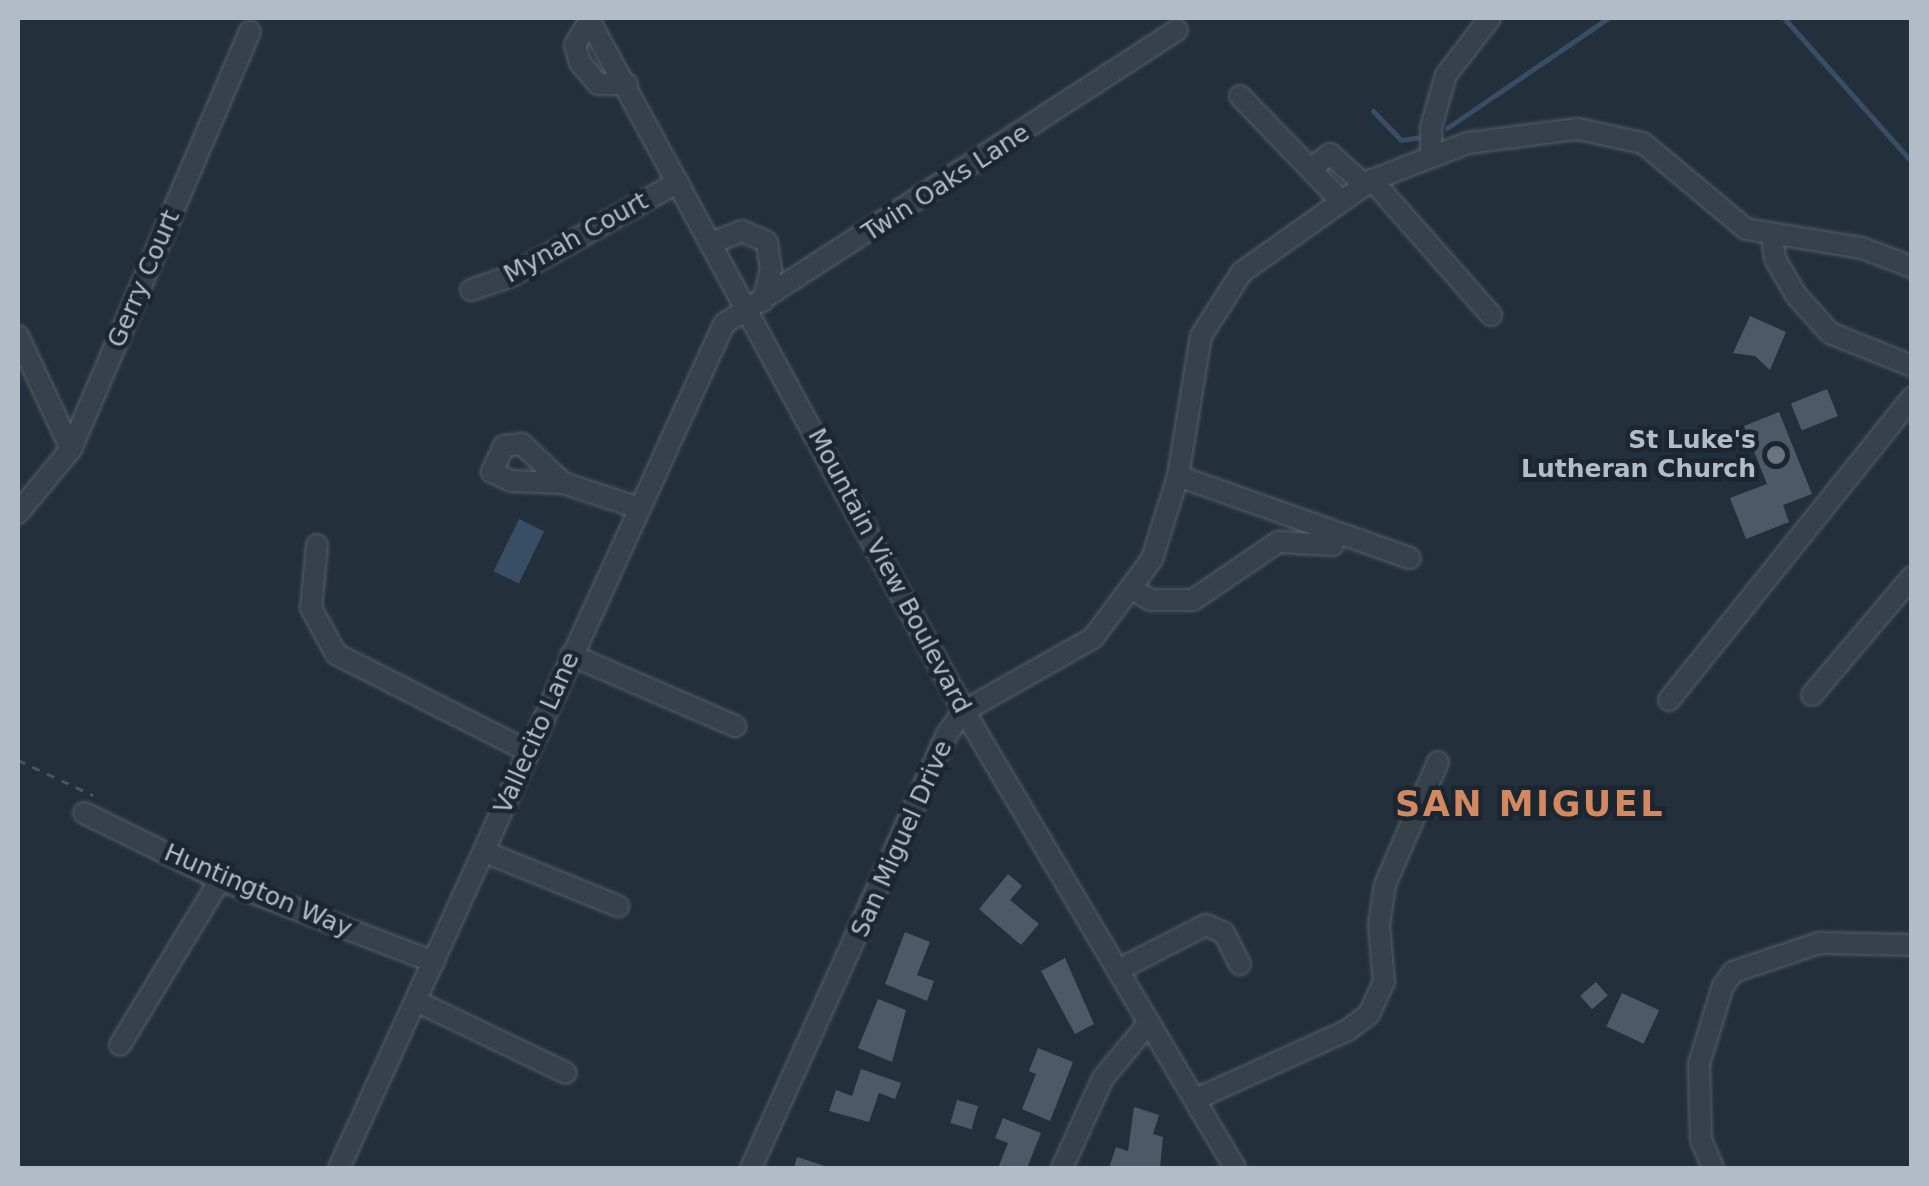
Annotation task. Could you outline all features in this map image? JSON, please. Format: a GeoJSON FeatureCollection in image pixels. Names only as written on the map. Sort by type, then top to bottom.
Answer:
{"type":"FeatureCollection","features":[{"type":"Feature","properties":{"kind":"street"},"geometry":{"type":"LineString","coordinates":[[589,18],[575,44],[580,63],[598,84],[626,84]]}},
{"type":"Feature","properties":{"kind":"street","name":"Mountain View Boulevard"},"geometry":{"type":"LineString","coordinates":[[589,18],[678,182],[755,305],[964,711],[1235,1168]]}},
{"type":"Feature","properties":{"kind":"street"},"geometry":{"type":"LineString","coordinates":[[1431,156],[1446,74],[1490,18]]}},
{"type":"Feature","properties":{"kind":"street","name":"Twin Oaks Lane"},"geometry":{"type":"LineString","coordinates":[[755,305],[1177,30]]}},
{"type":"Feature","properties":{"kind":"street","name":"Gerry Court"},"geometry":{"type":"LineString","coordinates":[[18,513],[72,449],[250,32]]}},
{"type":"Feature","properties":{"kind":"street"},"geometry":{"type":"LineString","coordinates":[[1240,96],[1340,200]]}},
{"type":"Feature","properties":{"kind":"street","name":"San Miguel Drive"},"geometry":{"type":"LineString","coordinates":[[751,1168],[947,734],[964,711],[1069,656],[1093,638],[1152,559],[1178,476],[1201,336],[1211,312],[1242,272],[1368,182],[1431,156],[1534,132],[1625,135],[1657,152],[1731,219],[1772,237],[1862,248],[1912,268]]}},
{"type":"Feature","properties":{"kind":"street"},"geometry":{"type":"LineString","coordinates":[[1312,168],[1330,154],[1368,182],[1491,315]]}},
{"type":"Feature","properties":{"kind":"street","name":"Mynah Court"},"geometry":{"type":"LineString","coordinates":[[472,290],[508,277],[678,182]]}},
{"type":"Feature","properties":{"kind":"street"},"geometry":{"type":"LineString","coordinates":[[714,242],[742,231],[767,242],[771,268],[755,305]]}},
{"type":"Feature","properties":{"kind":"street"},"geometry":{"type":"LineString","coordinates":[[1772,237],[1775,259],[1796,296],[1830,333],[1912,366]]}},
{"type":"Feature","properties":{"kind":"street","name":"Vallecito Lane"},"geometry":{"type":"LineString","coordinates":[[340,1168],[724,324],[755,305]]}},
{"type":"Feature","properties":{"kind":"street"},"geometry":{"type":"LineString","coordinates":[[18,336],[72,449]]}},
{"type":"Feature","properties":{"kind":"street"},"geometry":{"type":"LineString","coordinates":[[1669,700],[1912,398]]}},
{"type":"Feature","properties":{"kind":"street"},"geometry":{"type":"LineString","coordinates":[[1178,476],[1410,558]]}},
{"type":"Feature","properties":{"kind":"street"},"geometry":{"type":"LineString","coordinates":[[563,483],[639,508]]}},
{"type":"Feature","properties":{"kind":"street"},"geometry":{"type":"LineString","coordinates":[[1132,588],[1150,600],[1193,600],[1278,542],[1333,544]]}},
{"type":"Feature","properties":{"kind":"street"},"geometry":{"type":"LineString","coordinates":[[316,545],[311,608],[336,654],[527,751]]}},
{"type":"Feature","properties":{"kind":"street"},"geometry":{"type":"LineString","coordinates":[[1812,696],[1912,576]]}},
{"type":"Feature","properties":{"kind":"street"},"geometry":{"type":"LineString","coordinates":[[571,655],[734,726]]}},
{"type":"Feature","properties":{"kind":"street"},"geometry":{"type":"LineString","coordinates":[[1196,1099],[1348,1030],[1368,1014],[1384,982],[1379,926],[1385,885],[1438,762]]}},
{"type":"Feature","properties":{"kind":"street","name":"Huntington Way"},"geometry":{"type":"LineString","coordinates":[[92,806],[220,880],[434,962]]}},
{"type":"Feature","properties":{"kind":"street"},"geometry":{"type":"LineString","coordinates":[[484,852],[618,906]]}},
{"type":"Feature","properties":{"kind":"street"},"geometry":{"type":"LineString","coordinates":[[120,1045],[220,880]]}},
{"type":"Feature","properties":{"kind":"street"},"geometry":{"type":"LineString","coordinates":[[1118,970],[1212,924],[1233,944],[1240,964]]}},
{"type":"Feature","properties":{"kind":"street"},"geometry":{"type":"LineString","coordinates":[[1713,1168],[1701,1140],[1699,1064],[1722,986],[1734,972],[1819,942],[1912,945]]}},
{"type":"Feature","properties":{"kind":"street"},"geometry":{"type":"LineString","coordinates":[[416,1001],[566,1073]]}},
{"type":"Feature","properties":{"kind":"street"},"geometry":{"type":"LineString","coordinates":[[1062,1168],[1103,1078],[1126,1043],[1150,1023]]}},
{"type":"Feature","properties":{"kind":"path"},"geometry":{"type":"LineString","coordinates":[[18,760],[92,806]]}},
{"type":"Feature","properties":{"kind":"water"},"geometry":{"type":"Polygon","coordinates":[[[519,519],[544,531],[519,583],[494,571],[519,519]]]}},
{"type":"Feature","properties":{"kind":"building"},"geometry":{"type":"Polygon","coordinates":[[[1750,316],[1786,332],[1770,370],[1755,356],[1733,353],[1750,316]]]}},
{"type":"Feature","properties":{"kind":"building"},"geometry":{"type":"Polygon","coordinates":[[[1827,389],[1838,416],[1802,430],[1791,404],[1827,389]]]}},
{"type":"Feature","properties":{"kind":"building","name":"St Luke's Lutheran Church"},"geometry":{"type":"Polygon","coordinates":[[[1779,412],[1812,494],[1783,505],[1789,522],[1746,539],[1730,498],[1767,484],[1744,426],[1779,412]]]}},
{"type":"Feature","properties":{"kind":"building"},"geometry":{"type":"Polygon","coordinates":[[[1008,874],[1022,886],[1010,900],[1039,924],[1021,945],[979,909],[1008,874]]]}},
{"type":"Feature","properties":{"kind":"building"},"geometry":{"type":"Polygon","coordinates":[[[905,932],[930,942],[917,975],[934,981],[927,1001],[885,984],[905,932]]]}},
{"type":"Feature","properties":{"kind":"building"},"geometry":{"type":"Polygon","coordinates":[[[1065,958],[1094,1024],[1075,1034],[1041,971],[1065,958]]]}},
{"type":"Feature","properties":{"kind":"building"},"geometry":{"type":"Polygon","coordinates":[[[1596,982],[1608,996],[1592,1009],[1580,996],[1596,982]]]}},
{"type":"Feature","properties":{"kind":"building"},"geometry":{"type":"Polygon","coordinates":[[[1622,993],[1659,1010],[1644,1044],[1606,1027],[1622,993]]]}},
{"type":"Feature","properties":{"kind":"building"},"geometry":{"type":"Polygon","coordinates":[[[878,999],[906,1010],[892,1062],[858,1048],[878,999]]]}},
{"type":"Feature","properties":{"kind":"building"},"geometry":{"type":"Polygon","coordinates":[[[1038,1048],[1073,1062],[1050,1121],[1022,1109],[1036,1074],[1029,1071],[1038,1048]]]}},
{"type":"Feature","properties":{"kind":"building"},"geometry":{"type":"Polygon","coordinates":[[[861,1069],[901,1083],[895,1099],[879,1093],[869,1122],[829,1111],[836,1090],[852,1096],[861,1069]]]}},
{"type":"Feature","properties":{"kind":"building"},"geometry":{"type":"Polygon","coordinates":[[[957,1100],[978,1106],[972,1129],[950,1123],[957,1100]]]}},
{"type":"Feature","properties":{"kind":"building"},"geometry":{"type":"Polygon","coordinates":[[[1134,1107],[1159,1115],[1153,1134],[1163,1137],[1160,1168],[1109,1168],[1116,1147],[1128,1151],[1134,1107]]]}},
{"type":"Feature","properties":{"kind":"building"},"geometry":{"type":"Polygon","coordinates":[[[1003,1118],[1041,1133],[1027,1168],[998,1168],[1008,1143],[995,1138],[1003,1118]]]}},
{"type":"Feature","properties":{"kind":"building"},"geometry":{"type":"Polygon","coordinates":[[[797,1157],[831,1168],[794,1168],[797,1157]]]}},
{"type":"Feature","properties":{"kind":"waterway"},"geometry":{"type":"LineString","coordinates":[[1447,128],[1608,18]]}},
{"type":"Feature","properties":{"kind":"waterway"},"geometry":{"type":"LineString","coordinates":[[1784,18],[1912,162]]}},
{"type":"Feature","properties":{"kind":"waterway"},"geometry":{"type":"LineString","coordinates":[[1373,111],[1401,140],[1422,137]]}},
{"type":"Feature","properties":{"kind":"place","name":"St Luke's Lutheran Church"},"geometry":{"type":"Point","coordinates":[1776,455]}},
{"type":"Feature","properties":{"kind":"district","name":"SAN MIGUEL"},"geometry":{"type":"Point","coordinates":[1530,804]}}]}
